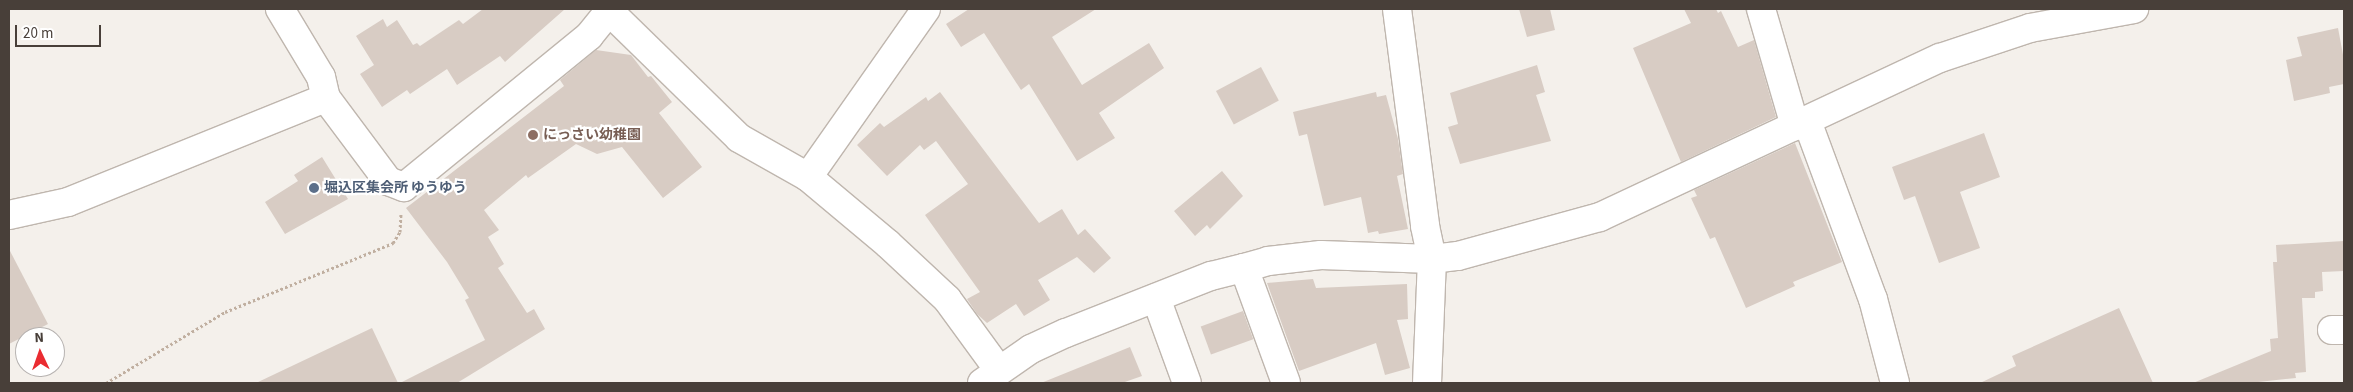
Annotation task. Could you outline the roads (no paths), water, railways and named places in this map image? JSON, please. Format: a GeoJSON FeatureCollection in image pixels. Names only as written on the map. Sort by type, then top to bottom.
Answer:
{"type":"FeatureCollection","features":[{"type":"Feature","properties":{"kind":"street"},"geometry":{"type":"LineString","coordinates":[[280,9],[321,77],[326,98],[388,181],[404,187],[589,36],[610,10],[739,138],[808,177],[848,208],[947,299],[990,376],[1066,333],[1156,298],[1244,268],[1321,255],[1432,259],[1530,239],[1600,217],[2028,18],[2134,9]]}},
{"type":"Feature","properties":{"kind":"street"},"geometry":{"type":"LineString","coordinates":[[808,177],[926,9]]}},
{"type":"Feature","properties":{"kind":"street"},"geometry":{"type":"LineString","coordinates":[[1397,9],[1425,226],[1432,259],[1427,383]]}},
{"type":"Feature","properties":{"kind":"street"},"geometry":{"type":"LineString","coordinates":[[1761,9],[1801,123],[1872,299],[1895,383]]}},
{"type":"Feature","properties":{"kind":"street"},"geometry":{"type":"LineString","coordinates":[[9,215],[68,202],[326,98]]}},
{"type":"Feature","properties":{"kind":"street"},"geometry":{"type":"LineString","coordinates":[[1244,268],[1286,383]]}},
{"type":"Feature","properties":{"kind":"street"},"geometry":{"type":"LineString","coordinates":[[1156,298],[1187,383]]}},
{"type":"Feature","properties":{"kind":"place","name":"にっさい幼稚園"},"geometry":{"type":"Point","coordinates":[533,135]}},
{"type":"Feature","properties":{"kind":"place","name":"堀込区集会所 ゆうゆう"},"geometry":{"type":"Point","coordinates":[314,188]}}]}
